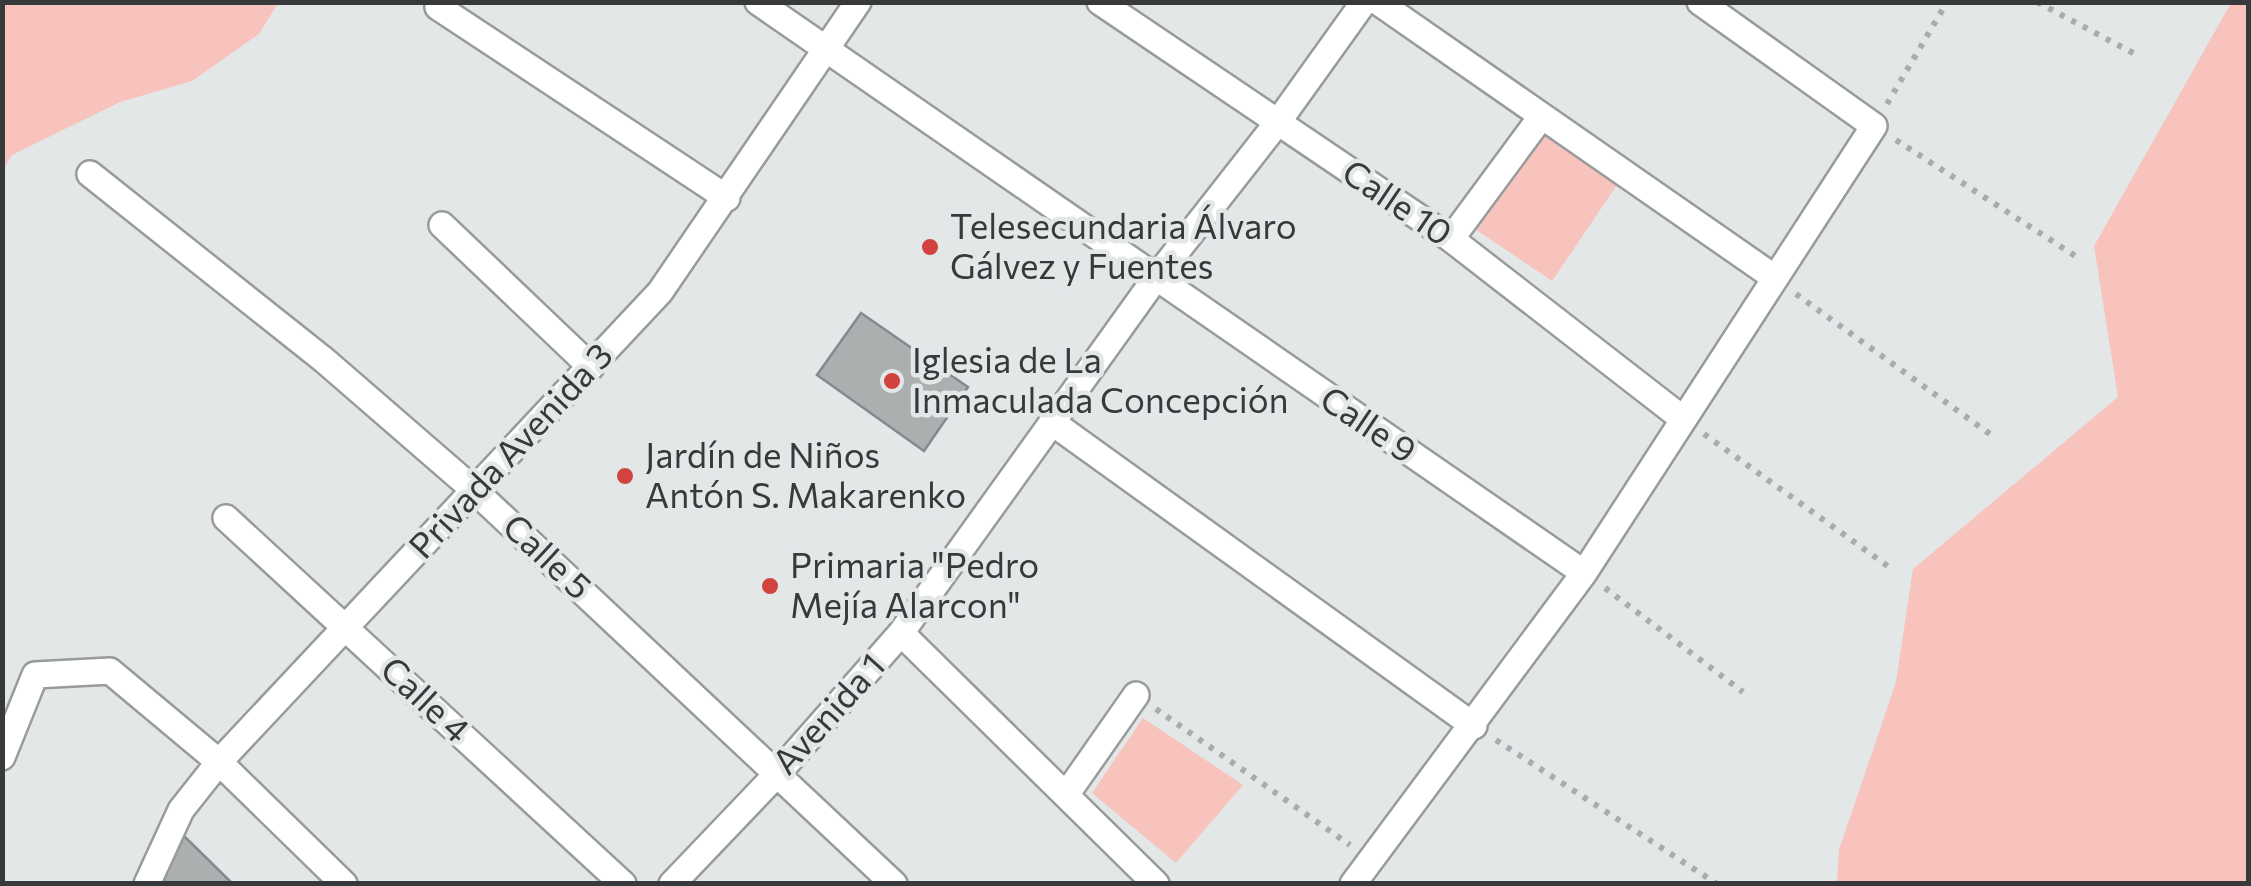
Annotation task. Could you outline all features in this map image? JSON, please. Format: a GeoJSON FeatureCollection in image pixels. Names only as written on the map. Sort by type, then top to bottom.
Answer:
{"type":"FeatureCollection","features":[{"type":"Feature","properties":{"kind":"street","name":"Calle 9"},"geometry":{"type":"LineString","coordinates":[[758,2],[1584,572]]}},
{"type":"Feature","properties":{"kind":"street","name":"Privada Avenida 3"},"geometry":{"type":"LineString","coordinates":[[147,884],[181,810],[219,762],[660,292],[858,2]]}},
{"type":"Feature","properties":{"kind":"street","name":"Calle 10"},"geometry":{"type":"LineString","coordinates":[[1100,2],[1451,239],[1683,419]]}},
{"type":"Feature","properties":{"kind":"street","name":"Avenida 1"},"geometry":{"type":"LineString","coordinates":[[672,884],[778,773],[901,633],[1155,279],[1278,122],[1364,2]]}},
{"type":"Feature","properties":{"kind":"street"},"geometry":{"type":"LineString","coordinates":[[1378,2],[1775,278]]}},
{"type":"Feature","properties":{"kind":"street"},"geometry":{"type":"LineString","coordinates":[[1353,884],[1474,726],[1584,572],[1874,126],[1700,2]]}},
{"type":"Feature","properties":{"kind":"street"},"geometry":{"type":"LineString","coordinates":[[438,7],[727,198]]}},
{"type":"Feature","properties":{"kind":"street"},"geometry":{"type":"LineString","coordinates":[[1451,239],[1541,117]]}},
{"type":"Feature","properties":{"kind":"street","name":"Calle 5"},"geometry":{"type":"LineString","coordinates":[[90,174],[324,360],[474,490],[894,884]]}},
{"type":"Feature","properties":{"kind":"street"},"geometry":{"type":"LineString","coordinates":[[442,225],[592,367]]}},
{"type":"Feature","properties":{"kind":"street"},"geometry":{"type":"LineString","coordinates":[[1053,422],[1474,726]]}},
{"type":"Feature","properties":{"kind":"street","name":"Calle 4"},"geometry":{"type":"LineString","coordinates":[[226,518],[623,884]]}},
{"type":"Feature","properties":{"kind":"street"},"geometry":{"type":"LineString","coordinates":[[901,633],[1156,884]]}},
{"type":"Feature","properties":{"kind":"street"},"geometry":{"type":"LineString","coordinates":[[2,757],[35,675],[110,671],[219,762],[344,884]]}},
{"type":"Feature","properties":{"kind":"street"},"geometry":{"type":"LineString","coordinates":[[1066,795],[1136,696]]}},
{"type":"Feature","properties":{"kind":"path"},"geometry":{"type":"LineString","coordinates":[[1947,2],[1874,126],[2080,259]]}},
{"type":"Feature","properties":{"kind":"path"},"geometry":{"type":"LineString","coordinates":[[2037,2],[2134,54]]}},
{"type":"Feature","properties":{"kind":"path"},"geometry":{"type":"LineString","coordinates":[[1775,278],[1994,437]]}},
{"type":"Feature","properties":{"kind":"path"},"geometry":{"type":"LineString","coordinates":[[1683,419],[1889,567]]}},
{"type":"Feature","properties":{"kind":"path"},"geometry":{"type":"LineString","coordinates":[[1584,572],[1743,692]]}},
{"type":"Feature","properties":{"kind":"path"},"geometry":{"type":"LineString","coordinates":[[1136,696],[1370,860]]}},
{"type":"Feature","properties":{"kind":"path"},"geometry":{"type":"LineString","coordinates":[[1474,726],[1717,884]]}},
{"type":"Feature","properties":{"kind":"shaded area"},"geometry":{"type":"Polygon","coordinates":[[[3,2],[278,3],[259,34],[192,81],[120,102],[12,155],[3,170],[3,2]]]}},
{"type":"Feature","properties":{"kind":"shaded area"},"geometry":{"type":"Polygon","coordinates":[[[2231,3],[2248,3],[2248,883],[1837,883],[1839,850],[1896,682],[1913,569],[2118,397],[2094,246],[2231,3]]]}},
{"type":"Feature","properties":{"kind":"shaded area"},"geometry":{"type":"Polygon","coordinates":[[[1538,128],[1619,182],[1552,281],[1472,227],[1538,128]]]}},
{"type":"Feature","properties":{"kind":"shaded area"},"geometry":{"type":"Polygon","coordinates":[[[1143,718],[1243,785],[1176,863],[1092,793],[1143,718]]]}},
{"type":"Feature","properties":{"kind":"building","name":"Iglesia de La Inmaculada Concepción"},"geometry":{"type":"Polygon","coordinates":[[[861,313],[968,387],[924,451],[817,375],[861,313]]]}},
{"type":"Feature","properties":{"kind":"building"},"geometry":{"type":"Polygon","coordinates":[[[183,835],[233,884],[161,884],[183,835]]]}},
{"type":"Feature","properties":{"kind":"place","name":"Telesecundaria Álvaro Gálvez y Fuentes"},"geometry":{"type":"Point","coordinates":[930,247]}},
{"type":"Feature","properties":{"kind":"place","name":"Iglesia de La Inmaculada Concepción"},"geometry":{"type":"Point","coordinates":[892,381]}},
{"type":"Feature","properties":{"kind":"place","name":"Jardín de Niños Antón S. Makarenko"},"geometry":{"type":"Point","coordinates":[625,476]}},
{"type":"Feature","properties":{"kind":"place","name":"Primaria \"Pedro Mejía Alarcon\""},"geometry":{"type":"Point","coordinates":[770,586]}}]}
